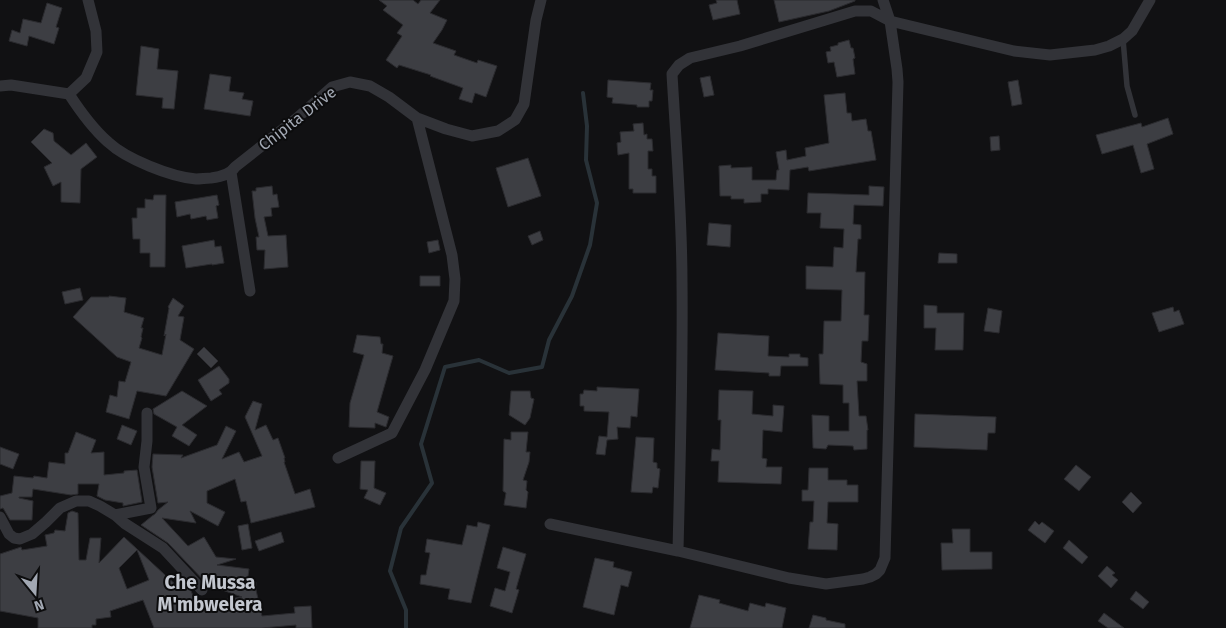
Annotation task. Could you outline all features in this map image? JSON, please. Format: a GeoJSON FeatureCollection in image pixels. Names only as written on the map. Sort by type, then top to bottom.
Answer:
{"type":"FeatureCollection","features":[{"type":"Feature","properties":{"kind":"street"},"geometry":{"type":"LineString","coordinates":[[0,86],[11,85],[69,94],[86,78],[97,52],[96,31],[88,0]]}},
{"type":"Feature","properties":{"kind":"street","name":"Chipita Drive"},"geometry":{"type":"LineString","coordinates":[[69,94],[86,120],[109,143],[137,161],[166,172],[196,179],[217,177],[231,172],[332,87],[350,82],[370,86],[389,97],[417,118],[446,129],[472,136],[498,131],[516,120],[524,104],[536,20],[541,0]]}},
{"type":"Feature","properties":{"kind":"street"},"geometry":{"type":"LineString","coordinates":[[550,524],[678,551],[789,578],[826,584],[863,580],[876,574],[883,565],[885,558],[898,82],[890,21],[883,0]]}},
{"type":"Feature","properties":{"kind":"street"},"geometry":{"type":"LineString","coordinates":[[678,551],[682,281],[672,74],[679,65],[690,58],[740,46],[855,11],[871,10],[890,21],[1014,51],[1050,55],[1095,50],[1123,39],[1132,31],[1150,0]]}},
{"type":"Feature","properties":{"kind":"street"},"geometry":{"type":"LineString","coordinates":[[338,458],[392,433],[425,370],[454,301],[455,279],[452,255],[417,118]]}},
{"type":"Feature","properties":{"kind":"street"},"geometry":{"type":"LineString","coordinates":[[231,172],[250,291]]}},
{"type":"Feature","properties":{"kind":"street"},"geometry":{"type":"LineString","coordinates":[[115,515],[151,508],[144,466],[147,413]]}},
{"type":"Feature","properties":{"kind":"street"},"geometry":{"type":"LineString","coordinates":[[0,517],[9,534],[17,539],[24,538],[32,534],[60,508],[76,501],[88,501],[115,515],[163,548],[202,590]]}},
{"type":"Feature","properties":{"kind":"lane"},"geometry":{"type":"LineString","coordinates":[[1123,39],[1128,86],[1135,115]]}},
{"type":"Feature","properties":{"kind":"building"},"geometry":{"type":"Polygon","coordinates":[[[379,0],[413,0],[418,4],[421,0],[440,0],[430,13],[447,20],[433,43],[456,51],[454,55],[477,63],[478,60],[497,66],[486,97],[475,93],[472,103],[459,99],[463,88],[399,65],[397,68],[386,60],[402,36],[397,33],[403,25],[383,10],[387,6],[379,0]]]}},
{"type":"Feature","properties":{"kind":"building"},"geometry":{"type":"Polygon","coordinates":[[[716,0],[737,0],[740,14],[713,20],[709,5],[717,3],[716,0]]]}},
{"type":"Feature","properties":{"kind":"building"},"geometry":{"type":"Polygon","coordinates":[[[774,0],[855,1],[829,11],[779,22],[774,0]]]}},
{"type":"Feature","properties":{"kind":"building"},"geometry":{"type":"Polygon","coordinates":[[[47,3],[62,8],[56,27],[59,28],[54,44],[29,36],[27,46],[9,41],[12,30],[20,33],[23,19],[41,23],[47,3]]]}},
{"type":"Feature","properties":{"kind":"building"},"geometry":{"type":"Polygon","coordinates":[[[849,40],[855,58],[853,59],[855,74],[837,77],[834,62],[828,63],[826,52],[831,51],[830,47],[849,40]]]}},
{"type":"Feature","properties":{"kind":"building"},"geometry":{"type":"Polygon","coordinates":[[[141,46],[159,49],[157,69],[178,71],[174,109],[162,108],[163,98],[136,95],[141,46]]]}},
{"type":"Feature","properties":{"kind":"building"},"geometry":{"type":"Polygon","coordinates":[[[210,74],[231,77],[229,91],[244,93],[242,99],[253,101],[250,116],[204,109],[210,74]]]}},
{"type":"Feature","properties":{"kind":"building"},"geometry":{"type":"Polygon","coordinates":[[[710,76],[714,95],[704,97],[700,78],[710,76]]]}},
{"type":"Feature","properties":{"kind":"building"},"geometry":{"type":"Polygon","coordinates":[[[608,80],[651,83],[650,90],[653,90],[652,101],[649,101],[649,107],[612,103],[613,98],[607,97],[608,80]]]}},
{"type":"Feature","properties":{"kind":"building"},"geometry":{"type":"Polygon","coordinates":[[[1018,80],[1022,104],[1012,106],[1008,82],[1018,80]]]}},
{"type":"Feature","properties":{"kind":"building"},"geometry":{"type":"Polygon","coordinates":[[[845,93],[847,113],[851,113],[852,121],[866,119],[868,131],[871,131],[876,160],[809,171],[808,167],[790,170],[789,190],[768,189],[768,194],[761,194],[761,202],[744,203],[744,199],[731,199],[731,196],[720,196],[719,166],[731,165],[731,168],[752,167],[752,180],[776,180],[777,170],[779,170],[776,152],[786,150],[787,160],[806,156],[805,148],[829,143],[824,95],[845,93]]]}},
{"type":"Feature","properties":{"kind":"building"},"geometry":{"type":"Polygon","coordinates":[[[1168,118],[1173,134],[1147,144],[1154,169],[1141,173],[1133,145],[1102,154],[1096,135],[1141,123],[1142,127],[1168,118]]]}},
{"type":"Feature","properties":{"kind":"building"},"geometry":{"type":"Polygon","coordinates":[[[643,123],[644,135],[647,134],[647,139],[652,139],[653,151],[648,151],[648,169],[652,169],[652,176],[656,176],[656,193],[633,193],[633,189],[629,189],[629,153],[618,155],[617,143],[621,142],[620,132],[634,131],[633,124],[643,123]]]}},
{"type":"Feature","properties":{"kind":"building"},"geometry":{"type":"Polygon","coordinates":[[[44,129],[53,133],[54,141],[71,155],[86,143],[97,157],[81,169],[80,203],[61,202],[61,182],[53,186],[44,167],[52,163],[31,142],[44,129]]]}},
{"type":"Feature","properties":{"kind":"building"},"geometry":{"type":"Polygon","coordinates":[[[999,136],[1000,150],[991,151],[990,137],[999,136]]]}},
{"type":"Feature","properties":{"kind":"building"},"geometry":{"type":"Polygon","coordinates":[[[528,158],[541,196],[508,207],[496,168],[528,158]]]}},
{"type":"Feature","properties":{"kind":"building"},"geometry":{"type":"Polygon","coordinates":[[[272,186],[273,195],[277,194],[279,207],[271,208],[272,216],[264,217],[268,236],[286,235],[288,267],[264,269],[265,250],[257,250],[256,237],[259,237],[252,191],[256,191],[256,188],[272,186]]]}},
{"type":"Feature","properties":{"kind":"building"},"geometry":{"type":"Polygon","coordinates":[[[869,186],[884,187],[883,206],[854,205],[853,224],[861,225],[861,239],[858,239],[856,272],[865,272],[864,315],[869,315],[868,341],[862,341],[861,362],[867,364],[867,381],[857,381],[859,416],[866,416],[868,430],[867,449],[854,450],[853,446],[828,445],[826,449],[813,448],[812,415],[829,416],[829,431],[849,431],[849,403],[843,403],[843,385],[820,384],[819,354],[823,354],[824,321],[841,321],[842,290],[806,289],[806,266],[833,267],[834,247],[843,248],[844,229],[820,228],[821,213],[807,213],[808,193],[869,195],[869,186]]]}},
{"type":"Feature","properties":{"kind":"building"},"geometry":{"type":"Polygon","coordinates":[[[154,195],[166,195],[165,267],[150,267],[150,253],[140,253],[140,239],[133,239],[132,218],[137,218],[137,208],[145,208],[145,199],[153,200],[154,195]]]}},
{"type":"Feature","properties":{"kind":"building"},"geometry":{"type":"Polygon","coordinates":[[[217,195],[219,205],[216,206],[218,218],[207,220],[206,216],[191,219],[190,214],[177,217],[175,202],[217,195]]]}},
{"type":"Feature","properties":{"kind":"building"},"geometry":{"type":"Polygon","coordinates":[[[709,223],[731,225],[730,247],[707,245],[709,223]]]}},
{"type":"Feature","properties":{"kind":"building"},"geometry":{"type":"Polygon","coordinates":[[[540,231],[543,240],[532,245],[528,236],[540,231]]]}},
{"type":"Feature","properties":{"kind":"building"},"geometry":{"type":"Polygon","coordinates":[[[214,240],[215,247],[221,246],[224,263],[186,268],[182,246],[214,240]]]}},
{"type":"Feature","properties":{"kind":"building"},"geometry":{"type":"Polygon","coordinates":[[[438,240],[440,250],[429,253],[427,242],[438,240]]]}},
{"type":"Feature","properties":{"kind":"building"},"geometry":{"type":"Polygon","coordinates":[[[939,253],[957,254],[957,263],[938,263],[939,253]]]}},
{"type":"Feature","properties":{"kind":"building"},"geometry":{"type":"Polygon","coordinates":[[[420,276],[440,276],[440,286],[420,286],[420,276]]]}},
{"type":"Feature","properties":{"kind":"building"},"geometry":{"type":"Polygon","coordinates":[[[80,288],[83,300],[65,304],[62,292],[80,288]]]}},
{"type":"Feature","properties":{"kind":"building"},"geometry":{"type":"Polygon","coordinates":[[[109,296],[126,298],[124,312],[144,318],[139,348],[162,355],[168,307],[173,298],[184,306],[178,316],[184,317],[180,340],[194,349],[166,396],[137,391],[129,419],[106,412],[110,395],[117,397],[119,381],[125,382],[131,362],[117,357],[73,317],[91,297],[109,296]]]}},
{"type":"Feature","properties":{"kind":"building"},"geometry":{"type":"Polygon","coordinates":[[[924,305],[937,306],[937,313],[964,313],[963,350],[935,350],[936,328],[924,328],[924,305]]]}},
{"type":"Feature","properties":{"kind":"building"},"geometry":{"type":"Polygon","coordinates":[[[1173,307],[1174,312],[1179,310],[1184,324],[1159,332],[1152,313],[1173,307]]]}},
{"type":"Feature","properties":{"kind":"building"},"geometry":{"type":"Polygon","coordinates":[[[988,308],[1002,311],[999,333],[984,331],[988,308]]]}},
{"type":"Feature","properties":{"kind":"building"},"geometry":{"type":"Polygon","coordinates":[[[718,333],[769,336],[768,356],[789,357],[789,354],[800,354],[800,357],[808,358],[808,366],[781,366],[780,376],[769,376],[769,373],[715,370],[718,333]]]}},
{"type":"Feature","properties":{"kind":"building"},"geometry":{"type":"Polygon","coordinates":[[[357,335],[380,337],[381,344],[383,344],[382,353],[393,356],[377,412],[389,417],[386,427],[375,423],[375,428],[349,427],[350,403],[364,355],[353,352],[357,335]]]}},
{"type":"Feature","properties":{"kind":"building"},"geometry":{"type":"Polygon","coordinates":[[[204,347],[218,361],[211,368],[197,354],[204,347]]]}},
{"type":"Feature","properties":{"kind":"building"},"geometry":{"type":"Polygon","coordinates":[[[219,366],[229,379],[229,383],[219,390],[222,394],[211,401],[198,380],[219,366]]]}},
{"type":"Feature","properties":{"kind":"building"},"geometry":{"type":"Polygon","coordinates":[[[597,387],[639,389],[637,417],[631,416],[630,428],[617,427],[618,439],[607,440],[605,455],[596,454],[599,436],[607,437],[609,412],[584,411],[584,406],[580,406],[580,394],[583,394],[584,390],[597,391],[597,387]]]}},
{"type":"Feature","properties":{"kind":"building"},"geometry":{"type":"Polygon","coordinates":[[[719,390],[753,391],[752,414],[773,416],[773,405],[784,406],[782,432],[763,430],[762,458],[767,459],[766,467],[782,467],[781,484],[718,482],[719,461],[711,461],[712,449],[720,450],[719,390]]]}},
{"type":"Feature","properties":{"kind":"building"},"geometry":{"type":"Polygon","coordinates":[[[182,391],[207,406],[182,425],[197,435],[189,446],[172,436],[177,427],[154,414],[153,409],[182,391]]]}},
{"type":"Feature","properties":{"kind":"building"},"geometry":{"type":"Polygon","coordinates":[[[511,391],[530,391],[531,398],[534,399],[530,418],[525,425],[509,415],[511,391]]]}},
{"type":"Feature","properties":{"kind":"building"},"geometry":{"type":"Polygon","coordinates":[[[253,401],[262,404],[255,430],[266,425],[273,440],[278,438],[295,494],[310,489],[315,507],[251,523],[246,501],[241,502],[235,479],[207,491],[207,503],[225,512],[218,526],[190,511],[196,523],[162,518],[188,546],[204,537],[216,557],[236,559],[217,565],[249,569],[247,583],[256,582],[262,616],[295,613],[294,607],[311,606],[312,628],[296,628],[296,625],[262,628],[154,628],[143,600],[110,611],[111,617],[96,619],[96,625],[92,625],[92,628],[38,628],[38,618],[0,611],[0,554],[21,547],[22,550],[47,546],[45,535],[54,533],[55,530],[65,531],[68,513],[72,511],[78,513],[79,560],[86,560],[90,538],[101,538],[99,563],[124,537],[177,586],[183,581],[190,588],[196,604],[242,597],[208,585],[168,543],[141,525],[168,502],[158,503],[152,467],[153,454],[183,455],[181,458],[217,445],[226,426],[236,431],[222,459],[239,452],[244,462],[262,456],[245,417],[253,401]],[[137,550],[119,568],[127,589],[149,580],[137,550]]]}},
{"type":"Feature","properties":{"kind":"building"},"geometry":{"type":"Polygon","coordinates":[[[915,414],[996,417],[995,433],[988,433],[987,450],[914,447],[915,414]]]}},
{"type":"Feature","properties":{"kind":"building"},"geometry":{"type":"Polygon","coordinates":[[[122,425],[137,431],[131,445],[117,439],[122,425]]]}},
{"type":"Feature","properties":{"kind":"building"},"geometry":{"type":"Polygon","coordinates":[[[76,432],[96,440],[91,453],[104,452],[104,475],[137,470],[142,502],[123,506],[123,503],[105,500],[97,496],[99,484],[78,484],[78,494],[71,495],[33,489],[32,497],[19,497],[33,501],[32,520],[10,520],[3,508],[0,509],[0,496],[12,493],[14,476],[47,478],[49,462],[65,464],[65,453],[68,453],[76,432]]]}},
{"type":"Feature","properties":{"kind":"building"},"geometry":{"type":"Polygon","coordinates":[[[511,432],[528,432],[526,452],[530,452],[529,462],[523,480],[527,481],[526,508],[504,505],[506,493],[503,491],[504,439],[511,440],[511,432]]]}},
{"type":"Feature","properties":{"kind":"building"},"geometry":{"type":"Polygon","coordinates":[[[636,437],[654,438],[653,462],[657,463],[657,468],[660,469],[658,488],[653,487],[652,493],[631,492],[636,437]]]}},
{"type":"Feature","properties":{"kind":"building"},"geometry":{"type":"Polygon","coordinates":[[[0,447],[19,454],[13,469],[0,464],[0,447]]]}},
{"type":"Feature","properties":{"kind":"building"},"geometry":{"type":"Polygon","coordinates":[[[361,461],[375,461],[374,488],[386,493],[380,505],[364,498],[368,490],[360,489],[361,461]]]}},
{"type":"Feature","properties":{"kind":"building"},"geometry":{"type":"Polygon","coordinates":[[[1076,465],[1091,477],[1079,491],[1064,479],[1076,465]]]}},
{"type":"Feature","properties":{"kind":"building"},"geometry":{"type":"Polygon","coordinates":[[[809,468],[828,468],[828,480],[847,480],[847,485],[858,485],[858,502],[828,502],[827,523],[838,524],[837,550],[808,549],[810,522],[813,522],[814,501],[802,501],[802,490],[808,490],[809,468]]]}},
{"type":"Feature","properties":{"kind":"building"},"geometry":{"type":"Polygon","coordinates":[[[1131,492],[1142,503],[1133,513],[1122,502],[1131,492]]]}},
{"type":"Feature","properties":{"kind":"building"},"geometry":{"type":"Polygon","coordinates":[[[1035,521],[1039,525],[1042,522],[1054,531],[1045,543],[1028,530],[1035,521]]]}},
{"type":"Feature","properties":{"kind":"building"},"geometry":{"type":"Polygon","coordinates":[[[478,522],[490,525],[471,603],[448,599],[450,589],[420,584],[421,575],[426,575],[430,553],[425,552],[427,539],[462,545],[467,525],[477,527],[478,522]]]}},
{"type":"Feature","properties":{"kind":"building"},"geometry":{"type":"Polygon","coordinates":[[[248,524],[252,548],[242,550],[238,526],[248,524]]]}},
{"type":"Feature","properties":{"kind":"building"},"geometry":{"type":"Polygon","coordinates":[[[952,529],[970,529],[970,552],[992,552],[992,569],[942,570],[941,543],[953,543],[952,529]]]}},
{"type":"Feature","properties":{"kind":"building"},"geometry":{"type":"Polygon","coordinates":[[[281,532],[284,542],[259,551],[255,541],[281,532]]]}},
{"type":"Feature","properties":{"kind":"building"},"geometry":{"type":"Polygon","coordinates":[[[1069,540],[1088,557],[1082,564],[1063,548],[1069,540]]]}},
{"type":"Feature","properties":{"kind":"building"},"geometry":{"type":"Polygon","coordinates":[[[503,547],[526,554],[516,589],[519,590],[512,613],[490,606],[495,588],[505,591],[510,572],[497,568],[503,547]]]}},
{"type":"Feature","properties":{"kind":"building"},"geometry":{"type":"Polygon","coordinates":[[[595,558],[614,562],[613,567],[632,572],[628,587],[621,585],[614,615],[583,607],[595,558]]]}},
{"type":"Feature","properties":{"kind":"building"},"geometry":{"type":"Polygon","coordinates":[[[1107,566],[1115,573],[1112,575],[1118,580],[1111,588],[1098,576],[1107,566]]]}},
{"type":"Feature","properties":{"kind":"building"},"geometry":{"type":"Polygon","coordinates":[[[1136,591],[1149,602],[1143,609],[1130,599],[1136,591]]]}},
{"type":"Feature","properties":{"kind":"building"},"geometry":{"type":"Polygon","coordinates":[[[699,595],[720,600],[719,603],[748,611],[750,603],[765,607],[766,603],[786,608],[782,628],[690,628],[699,595]]]}},
{"type":"Feature","properties":{"kind":"building"},"geometry":{"type":"Polygon","coordinates":[[[1104,613],[1124,628],[1108,628],[1098,621],[1104,613]]]}},
{"type":"Feature","properties":{"kind":"building"},"geometry":{"type":"Polygon","coordinates":[[[813,615],[845,624],[845,628],[809,628],[813,615]]]}},
{"type":"Feature","properties":{"kind":"waterway"},"geometry":{"type":"LineString","coordinates":[[406,628],[406,610],[390,571],[401,528],[432,483],[421,444],[445,367],[479,360],[509,373],[542,367],[549,340],[572,296],[590,245],[597,203],[586,160],[587,126],[583,93]]}},
{"type":"Feature","properties":{"kind":"district","name":"Che Mussa M'mbwelera"},"geometry":{"type":"Point","coordinates":[210,593]}}]}
